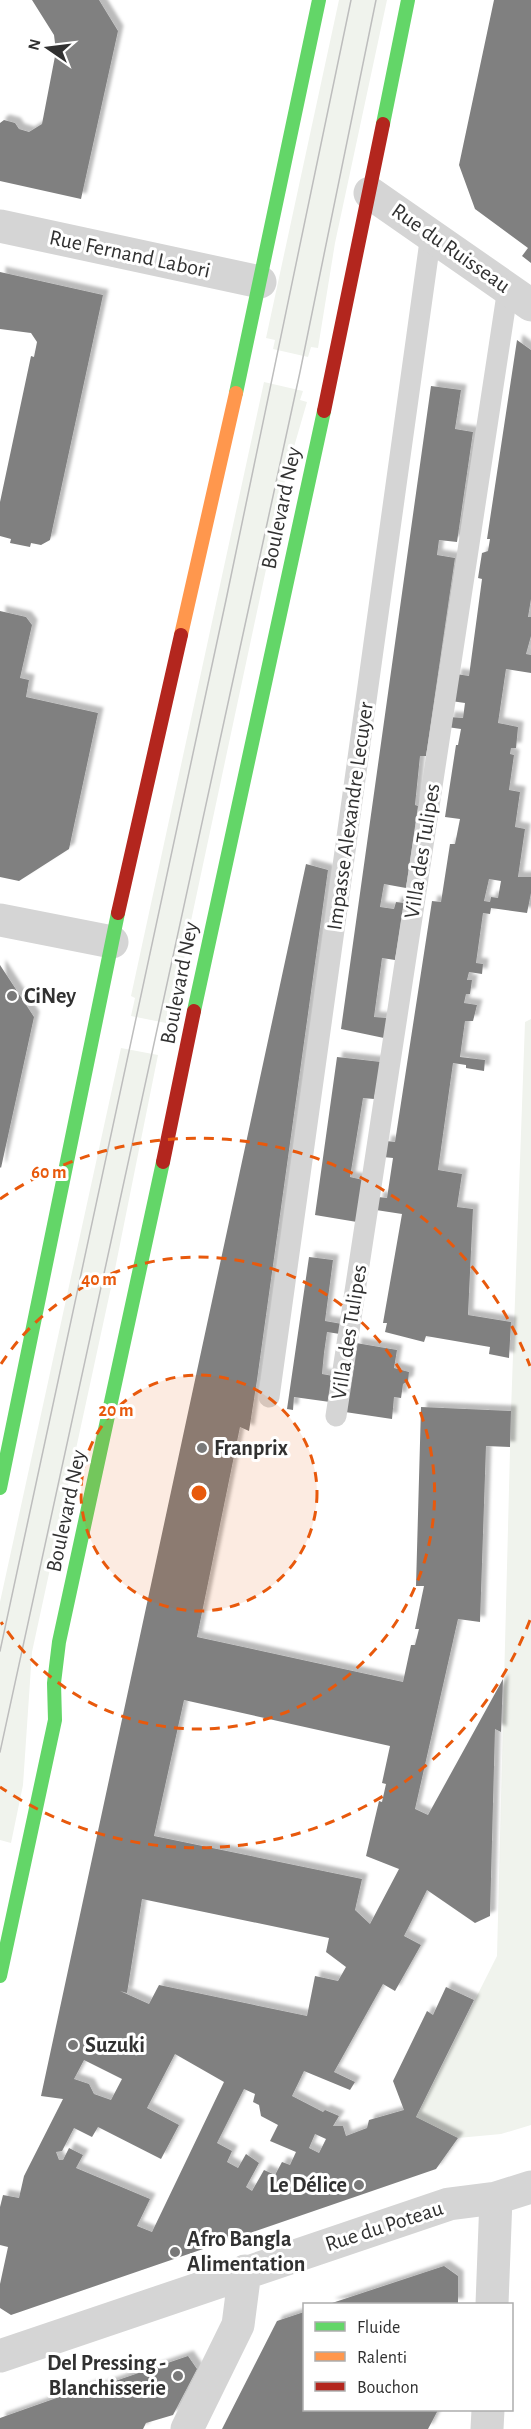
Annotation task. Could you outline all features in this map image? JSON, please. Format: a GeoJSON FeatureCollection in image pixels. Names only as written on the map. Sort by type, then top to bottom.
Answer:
{"type":"FeatureCollection","features":[{"type":"Feature","properties":{"kind":"main road"},"geometry":{"type":"LineString","coordinates":[[0,1488],[112,942],[260,282],[319,0]]}},
{"type":"Feature","properties":{"kind":"main road","name":"Boulevard Ney"},"geometry":{"type":"LineString","coordinates":[[0,1976],[55,1720],[54,1683],[59,1642],[370,193],[408,0]]}},
{"type":"Feature","properties":{"kind":"street","name":"Rue du Ruisseau"},"geometry":{"type":"LineString","coordinates":[[370,193],[520,296]]}},
{"type":"Feature","properties":{"kind":"street","name":"Rue Fernand Labori"},"geometry":{"type":"LineString","coordinates":[[0,226],[260,282]]}},
{"type":"Feature","properties":{"kind":"street"},"geometry":{"type":"LineString","coordinates":[[0,920],[112,942]]}},
{"type":"Feature","properties":{"kind":"street","name":"Rue du Poteau"},"geometry":{"type":"LineString","coordinates":[[0,2356],[245,2271],[449,2204],[496,2198],[531,2187]]}},
{"type":"Feature","properties":{"kind":"street"},"geometry":{"type":"LineString","coordinates":[[492,2303],[496,2198]]}},
{"type":"Feature","properties":{"kind":"street"},"geometry":{"type":"LineString","coordinates":[[187,2429],[238,2325],[245,2271]]}},
{"type":"Feature","properties":{"kind":"street"},"geometry":{"type":"LineString","coordinates":[[487,2429],[488,2411]]}},
{"type":"Feature","properties":{"kind":"lane","name":"Impasse Alexandre Lecuyer"},"geometry":{"type":"LineString","coordinates":[[269,1397],[430,234]]}},
{"type":"Feature","properties":{"kind":"lane","name":"Villa des Tulipes"},"geometry":{"type":"LineString","coordinates":[[336,1416],[520,296]]}},
{"type":"Feature","properties":{"kind":"shaded area"},"geometry":{"type":"Polygon","coordinates":[[[339,0],[387,0],[335,243],[318,348],[311,347],[308,357],[273,349],[275,340],[266,338],[339,0]]]}},
{"type":"Feature","properties":{"kind":"shaded area"},"geometry":{"type":"Polygon","coordinates":[[[264,382],[303,391],[300,400],[307,402],[287,471],[188,935],[175,1015],[168,1014],[166,1023],[131,1016],[135,998],[131,996],[264,382]]]}},
{"type":"Feature","properties":{"kind":"shaded area"},"geometry":{"type":"Polygon","coordinates":[[[531,1019],[531,2125],[501,2134],[458,2138],[416,2117],[497,1956],[511,1411],[525,1022],[531,1019]]]}},
{"type":"Feature","properties":{"kind":"shaded area"},"geometry":{"type":"Polygon","coordinates":[[[121,1048],[158,1055],[115,1269],[32,1652],[23,1785],[11,1843],[0,1840],[0,1602],[121,1048]]]}},
{"type":"Feature","properties":{"kind":"building"},"geometry":{"type":"Polygon","coordinates":[[[32,0],[99,0],[118,31],[81,199],[0,181],[0,123],[4,120],[15,123],[19,129],[29,132],[42,124],[56,51],[54,35],[32,0]]]}},
{"type":"Feature","properties":{"kind":"building"},"geometry":{"type":"Polygon","coordinates":[[[494,0],[531,0],[531,263],[522,256],[528,248],[475,209],[459,165],[494,0]]]}},
{"type":"Feature","properties":{"kind":"building"},"geometry":{"type":"Polygon","coordinates":[[[0,272],[103,295],[50,540],[41,545],[31,543],[30,547],[10,543],[11,539],[0,536],[0,502],[31,356],[34,357],[37,342],[31,333],[0,329],[0,272]]]}},
{"type":"Feature","properties":{"kind":"building"},"geometry":{"type":"Polygon","coordinates":[[[517,340],[531,350],[531,599],[528,617],[531,617],[531,636],[526,654],[531,655],[531,673],[506,669],[498,723],[518,727],[516,748],[511,748],[510,754],[514,755],[509,790],[520,792],[515,827],[525,829],[518,877],[531,877],[531,893],[527,913],[491,908],[490,914],[483,913],[476,963],[483,964],[482,974],[469,972],[467,980],[472,980],[470,994],[466,994],[464,1003],[477,1005],[473,1021],[465,1021],[460,1057],[485,1060],[484,1071],[453,1063],[438,1170],[462,1174],[457,1207],[473,1209],[468,1315],[511,1322],[509,1358],[489,1354],[490,1347],[426,1336],[424,1342],[385,1332],[387,1323],[383,1323],[402,1214],[376,1210],[378,1197],[387,1198],[393,1158],[383,1157],[386,1141],[395,1142],[432,901],[441,902],[450,844],[455,844],[460,819],[445,817],[456,745],[458,745],[461,729],[447,727],[449,717],[463,718],[465,703],[451,701],[456,674],[469,676],[482,579],[478,578],[482,553],[488,551],[490,539],[487,539],[517,340]],[[489,879],[484,901],[490,902],[491,897],[498,898],[501,881],[489,879]]]}},
{"type":"Feature","properties":{"kind":"building"},"geometry":{"type":"Polygon","coordinates":[[[431,386],[461,390],[455,429],[473,432],[457,542],[439,540],[437,555],[455,558],[426,756],[420,756],[415,805],[418,806],[406,888],[384,884],[380,907],[394,909],[396,902],[404,903],[395,960],[382,958],[374,1017],[387,1018],[384,1038],[341,1029],[431,386]]]}},
{"type":"Feature","properties":{"kind":"building"},"geometry":{"type":"Polygon","coordinates":[[[0,611],[26,617],[32,625],[20,678],[29,680],[26,697],[98,713],[69,849],[19,881],[0,877],[0,611]]]}},
{"type":"Feature","properties":{"kind":"building"},"geometry":{"type":"Polygon","coordinates":[[[306,864],[328,870],[257,1380],[249,1431],[240,1427],[197,1637],[403,1682],[411,1645],[415,1645],[419,1629],[415,1629],[424,1586],[416,1586],[421,1407],[511,1411],[510,1447],[486,1446],[480,1622],[458,1619],[415,1809],[428,1815],[503,1679],[501,1732],[495,1729],[490,1916],[475,1923],[427,1890],[404,1936],[421,1945],[395,1991],[383,1984],[334,2072],[355,2082],[350,2090],[304,2071],[292,2096],[323,2112],[325,2110],[339,2116],[333,2126],[343,2126],[346,2136],[367,2128],[369,2120],[404,2110],[393,2081],[427,2011],[433,2015],[446,1987],[474,2000],[416,2117],[458,2138],[436,2169],[11,2315],[0,2308],[0,2284],[8,2247],[0,2245],[0,2207],[3,2195],[19,2198],[24,2176],[63,2099],[41,2096],[306,864]],[[184,1700],[154,1836],[362,1879],[355,1910],[370,1924],[399,1869],[366,1856],[379,1801],[382,1802],[386,1784],[382,1783],[390,1746],[184,1700]],[[142,1899],[127,1993],[120,1991],[149,2004],[159,1985],[307,2016],[315,1976],[338,1981],[346,1967],[326,1952],[329,1938],[142,1899]],[[175,2054],[147,2108],[179,2125],[161,2159],[98,2127],[92,2137],[74,2128],[62,2151],[56,2152],[59,2160],[63,2160],[69,2148],[83,2155],[76,2168],[150,2199],[137,2226],[152,2232],[224,2082],[175,2054]],[[84,2060],[74,2079],[89,2084],[94,2094],[111,2100],[122,2079],[84,2060]],[[244,2089],[217,2143],[232,2151],[227,2162],[238,2168],[246,2154],[259,2163],[246,2187],[252,2191],[264,2170],[275,2175],[282,2162],[290,2165],[296,2152],[270,2141],[278,2125],[261,2116],[259,2105],[253,2102],[255,2094],[244,2089]],[[315,2134],[309,2148],[319,2153],[326,2139],[315,2134]]]}},
{"type":"Feature","properties":{"kind":"building"},"geometry":{"type":"Polygon","coordinates":[[[0,965],[34,1017],[1,1168],[0,1167],[0,965]]]}},
{"type":"Feature","properties":{"kind":"building"},"geometry":{"type":"Polygon","coordinates":[[[337,1057],[381,1062],[374,1099],[363,1098],[350,1177],[363,1180],[357,1222],[315,1215],[337,1057]]]}},
{"type":"Feature","properties":{"kind":"building"},"geometry":{"type":"Polygon","coordinates":[[[309,1257],[333,1260],[325,1321],[342,1324],[340,1334],[327,1332],[322,1374],[333,1376],[330,1402],[294,1397],[293,1410],[287,1409],[309,1257]]]}},
{"type":"Feature","properties":{"kind":"building"},"geometry":{"type":"Polygon","coordinates":[[[356,1343],[397,1350],[394,1368],[409,1372],[408,1381],[403,1384],[401,1398],[394,1397],[392,1419],[345,1412],[356,1343]]]}},
{"type":"Feature","properties":{"kind":"building"},"geometry":{"type":"Polygon","coordinates":[[[444,2266],[458,2276],[458,2303],[332,2303],[444,2266]]]}},
{"type":"Feature","properties":{"kind":"building"},"geometry":{"type":"Polygon","coordinates":[[[303,2312],[303,2411],[437,2411],[428,2429],[222,2429],[277,2321],[303,2312]]]}},
{"type":"Feature","properties":{"kind":"building"},"geometry":{"type":"Polygon","coordinates":[[[188,2356],[197,2369],[173,2415],[146,2423],[143,2429],[0,2429],[0,2418],[96,2384],[95,2388],[188,2356]]]}},
{"type":"Feature","properties":{"kind":"tram line"},"geometry":{"type":"LineString","coordinates":[[0,1651],[226,600],[351,0]]}},
{"type":"Feature","properties":{"kind":"tram line"},"geometry":{"type":"LineString","coordinates":[[0,1752],[300,372],[376,0]]}},
{"type":"Feature","properties":{"kind":"traffic: fast"},"geometry":{"type":"LineString","coordinates":[[236,393],[319,0]]}},
{"type":"Feature","properties":{"kind":"traffic: fast"},"geometry":{"type":"LineString","coordinates":[[383,124],[408,0]]}},
{"type":"Feature","properties":{"kind":"traffic: fast"},"geometry":{"type":"LineString","coordinates":[[194,1011],[324,411]]}},
{"type":"Feature","properties":{"kind":"traffic: fast"},"geometry":{"type":"LineString","coordinates":[[0,1488],[118,913]]}},
{"type":"Feature","properties":{"kind":"traffic: fast"},"geometry":{"type":"LineString","coordinates":[[0,1976],[55,1720],[54,1683],[59,1642],[163,1162]]}},
{"type":"Feature","properties":{"kind":"traffic: slow"},"geometry":{"type":"LineString","coordinates":[[181,635],[236,393]]}},
{"type":"Feature","properties":{"kind":"traffic: jam"},"geometry":{"type":"LineString","coordinates":[[324,411],[383,124]]}},
{"type":"Feature","properties":{"kind":"traffic: jam"},"geometry":{"type":"LineString","coordinates":[[118,913],[181,635]]}},
{"type":"Feature","properties":{"kind":"traffic: jam"},"geometry":{"type":"LineString","coordinates":[[163,1162],[194,1011]]}},
{"type":"Feature","properties":{"kind":"place","name":"CiNey"},"geometry":{"type":"Point","coordinates":[12,996]}},
{"type":"Feature","properties":{"kind":"place","name":"Franprix"},"geometry":{"type":"Point","coordinates":[202,1448]}},
{"type":"Feature","properties":{"kind":"place","name":"Suzuki"},"geometry":{"type":"Point","coordinates":[73,2045]}},
{"type":"Feature","properties":{"kind":"place","name":"Le Délice"},"geometry":{"type":"Point","coordinates":[359,2185]}},
{"type":"Feature","properties":{"kind":"place","name":"Afro Bangla Alimentation"},"geometry":{"type":"Point","coordinates":[175,2252]}},
{"type":"Feature","properties":{"kind":"place","name":"Del Pressing - Blanchisserie"},"geometry":{"type":"Point","coordinates":[178,2376]}}]}
